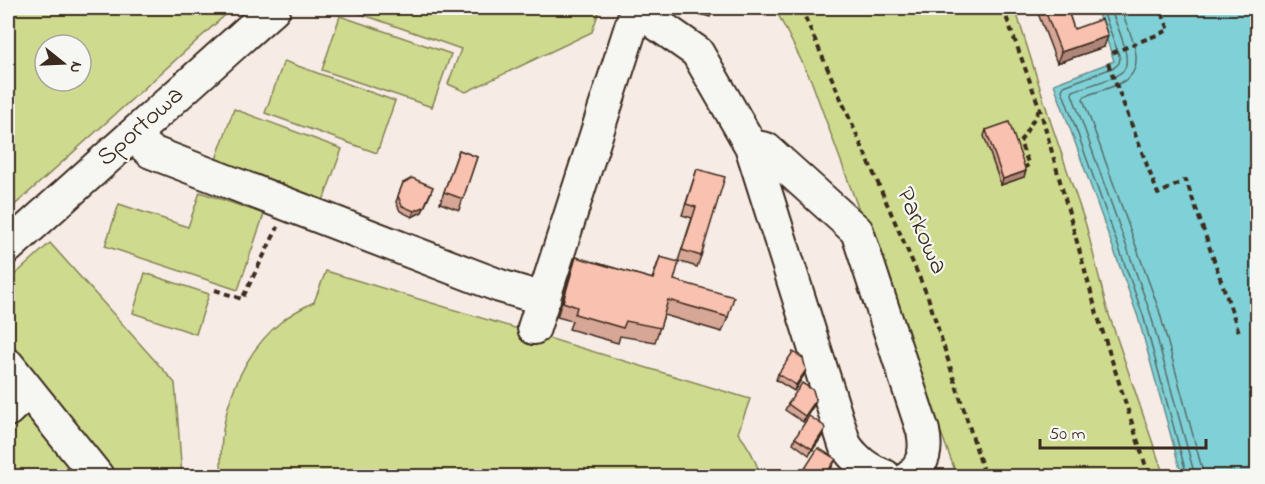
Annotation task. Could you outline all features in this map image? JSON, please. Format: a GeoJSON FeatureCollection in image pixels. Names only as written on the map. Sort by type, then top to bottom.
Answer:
{"type":"FeatureCollection","features":[{"type":"Feature","properties":{"kind":"street","name":"Sportowa"},"geometry":{"type":"LineString","coordinates":[[8,248],[274,8]]}},
{"type":"Feature","properties":{"kind":"street"},"geometry":{"type":"LineString","coordinates":[[534,328],[637,9],[697,52],[752,146],[845,445],[853,457],[864,466],[885,477]]}},
{"type":"Feature","properties":{"kind":"street"},"geometry":{"type":"LineString","coordinates":[[133,135],[151,152],[500,286],[544,299]]}},
{"type":"Feature","properties":{"kind":"street"},"geometry":{"type":"LineString","coordinates":[[752,146],[766,149],[857,231],[923,431],[925,454],[921,466],[911,477]]}},
{"type":"Feature","properties":{"kind":"street"},"geometry":{"type":"LineString","coordinates":[[8,366],[18,400],[98,477]]}},
{"type":"Feature","properties":{"kind":"path","name":"Parkowa"},"geometry":{"type":"LineString","coordinates":[[801,8],[928,297],[985,477]]}},
{"type":"Feature","properties":{"kind":"path"},"geometry":{"type":"LineString","coordinates":[[1003,8],[1040,109],[1097,314],[1149,477]]}},
{"type":"Feature","properties":{"kind":"path"},"geometry":{"type":"LineString","coordinates":[[1112,53],[1169,30],[1161,8]]}},
{"type":"Feature","properties":{"kind":"path"},"geometry":{"type":"LineString","coordinates":[[1108,63],[1158,194],[1186,180],[1239,332]]}},
{"type":"Feature","properties":{"kind":"path"},"geometry":{"type":"LineString","coordinates":[[1023,168],[1029,165],[1020,142],[1040,109]]}},
{"type":"Feature","properties":{"kind":"path"},"geometry":{"type":"LineString","coordinates":[[215,290],[242,299],[289,205]]}},
{"type":"Feature","properties":{"kind":"green space"},"geometry":{"type":"Polygon","coordinates":[[[8,8],[233,8],[8,211],[8,8]]]}},
{"type":"Feature","properties":{"kind":"green space"},"geometry":{"type":"Polygon","coordinates":[[[344,8],[600,8],[592,32],[466,92],[448,84],[461,49],[344,8]]]}},
{"type":"Feature","properties":{"kind":"green space"},"geometry":{"type":"Polygon","coordinates":[[[775,8],[1015,8],[1086,225],[1107,309],[1164,476],[957,476],[811,80],[775,8]]]}},
{"type":"Feature","properties":{"kind":"green space"},"geometry":{"type":"Polygon","coordinates":[[[340,16],[451,54],[432,107],[322,70],[340,16]]]}},
{"type":"Feature","properties":{"kind":"green space"},"geometry":{"type":"Polygon","coordinates":[[[284,61],[395,101],[377,153],[265,113],[284,61]]]}},
{"type":"Feature","properties":{"kind":"green space"},"geometry":{"type":"Polygon","coordinates":[[[234,109],[342,149],[323,201],[215,162],[234,109]]]}},
{"type":"Feature","properties":{"kind":"green space"},"geometry":{"type":"Polygon","coordinates":[[[200,192],[264,214],[238,290],[105,246],[119,204],[188,227],[200,192]]]}},
{"type":"Feature","properties":{"kind":"green space"},"geometry":{"type":"Polygon","coordinates":[[[50,243],[175,383],[182,476],[8,476],[8,281],[50,243]]]}},
{"type":"Feature","properties":{"kind":"green space"},"geometry":{"type":"Polygon","coordinates":[[[326,271],[750,399],[738,433],[752,453],[760,476],[222,476],[221,455],[227,412],[242,371],[267,336],[286,318],[314,302],[326,271]]]}},
{"type":"Feature","properties":{"kind":"green space"},"geometry":{"type":"Polygon","coordinates":[[[145,273],[209,294],[196,334],[133,313],[145,273]]]}},
{"type":"Feature","properties":{"kind":"water"},"geometry":{"type":"Polygon","coordinates":[[[1096,8],[1257,8],[1257,476],[1182,476],[1138,317],[1054,84],[1114,61],[1096,8]]]}},
{"type":"Feature","properties":{"kind":"building"},"geometry":{"type":"Polygon","coordinates":[[[1044,8],[1067,8],[1074,29],[1102,19],[1108,36],[1061,52],[1044,8]]]}},
{"type":"Feature","properties":{"kind":"building"},"geometry":{"type":"Polygon","coordinates":[[[1009,122],[1026,171],[1003,179],[986,130],[1009,122]]]}},
{"type":"Feature","properties":{"kind":"building"},"geometry":{"type":"Polygon","coordinates":[[[459,150],[477,157],[463,199],[444,192],[459,150]]]}},
{"type":"Feature","properties":{"kind":"building"},"geometry":{"type":"Polygon","coordinates":[[[697,169],[725,177],[701,256],[682,250],[696,207],[686,204],[697,169]]]}},
{"type":"Feature","properties":{"kind":"building"},"geometry":{"type":"Polygon","coordinates":[[[412,178],[433,187],[424,207],[414,211],[402,206],[398,196],[403,183],[412,178]]]}},
{"type":"Feature","properties":{"kind":"building"},"geometry":{"type":"Polygon","coordinates":[[[576,257],[653,279],[660,257],[679,262],[674,280],[734,297],[728,317],[668,300],[660,328],[626,321],[623,328],[575,314],[577,307],[563,302],[576,257]]]}},
{"type":"Feature","properties":{"kind":"building"},"geometry":{"type":"Polygon","coordinates":[[[793,352],[803,358],[806,370],[796,385],[778,374],[793,352]]]}},
{"type":"Feature","properties":{"kind":"building"},"geometry":{"type":"Polygon","coordinates":[[[802,383],[813,390],[816,400],[805,416],[788,404],[802,383]]]}},
{"type":"Feature","properties":{"kind":"building"},"geometry":{"type":"Polygon","coordinates":[[[809,416],[825,429],[812,449],[795,438],[809,416]]]}},
{"type":"Feature","properties":{"kind":"building"},"geometry":{"type":"Polygon","coordinates":[[[818,448],[836,459],[824,477],[814,477],[804,470],[818,448]]]}}]}
